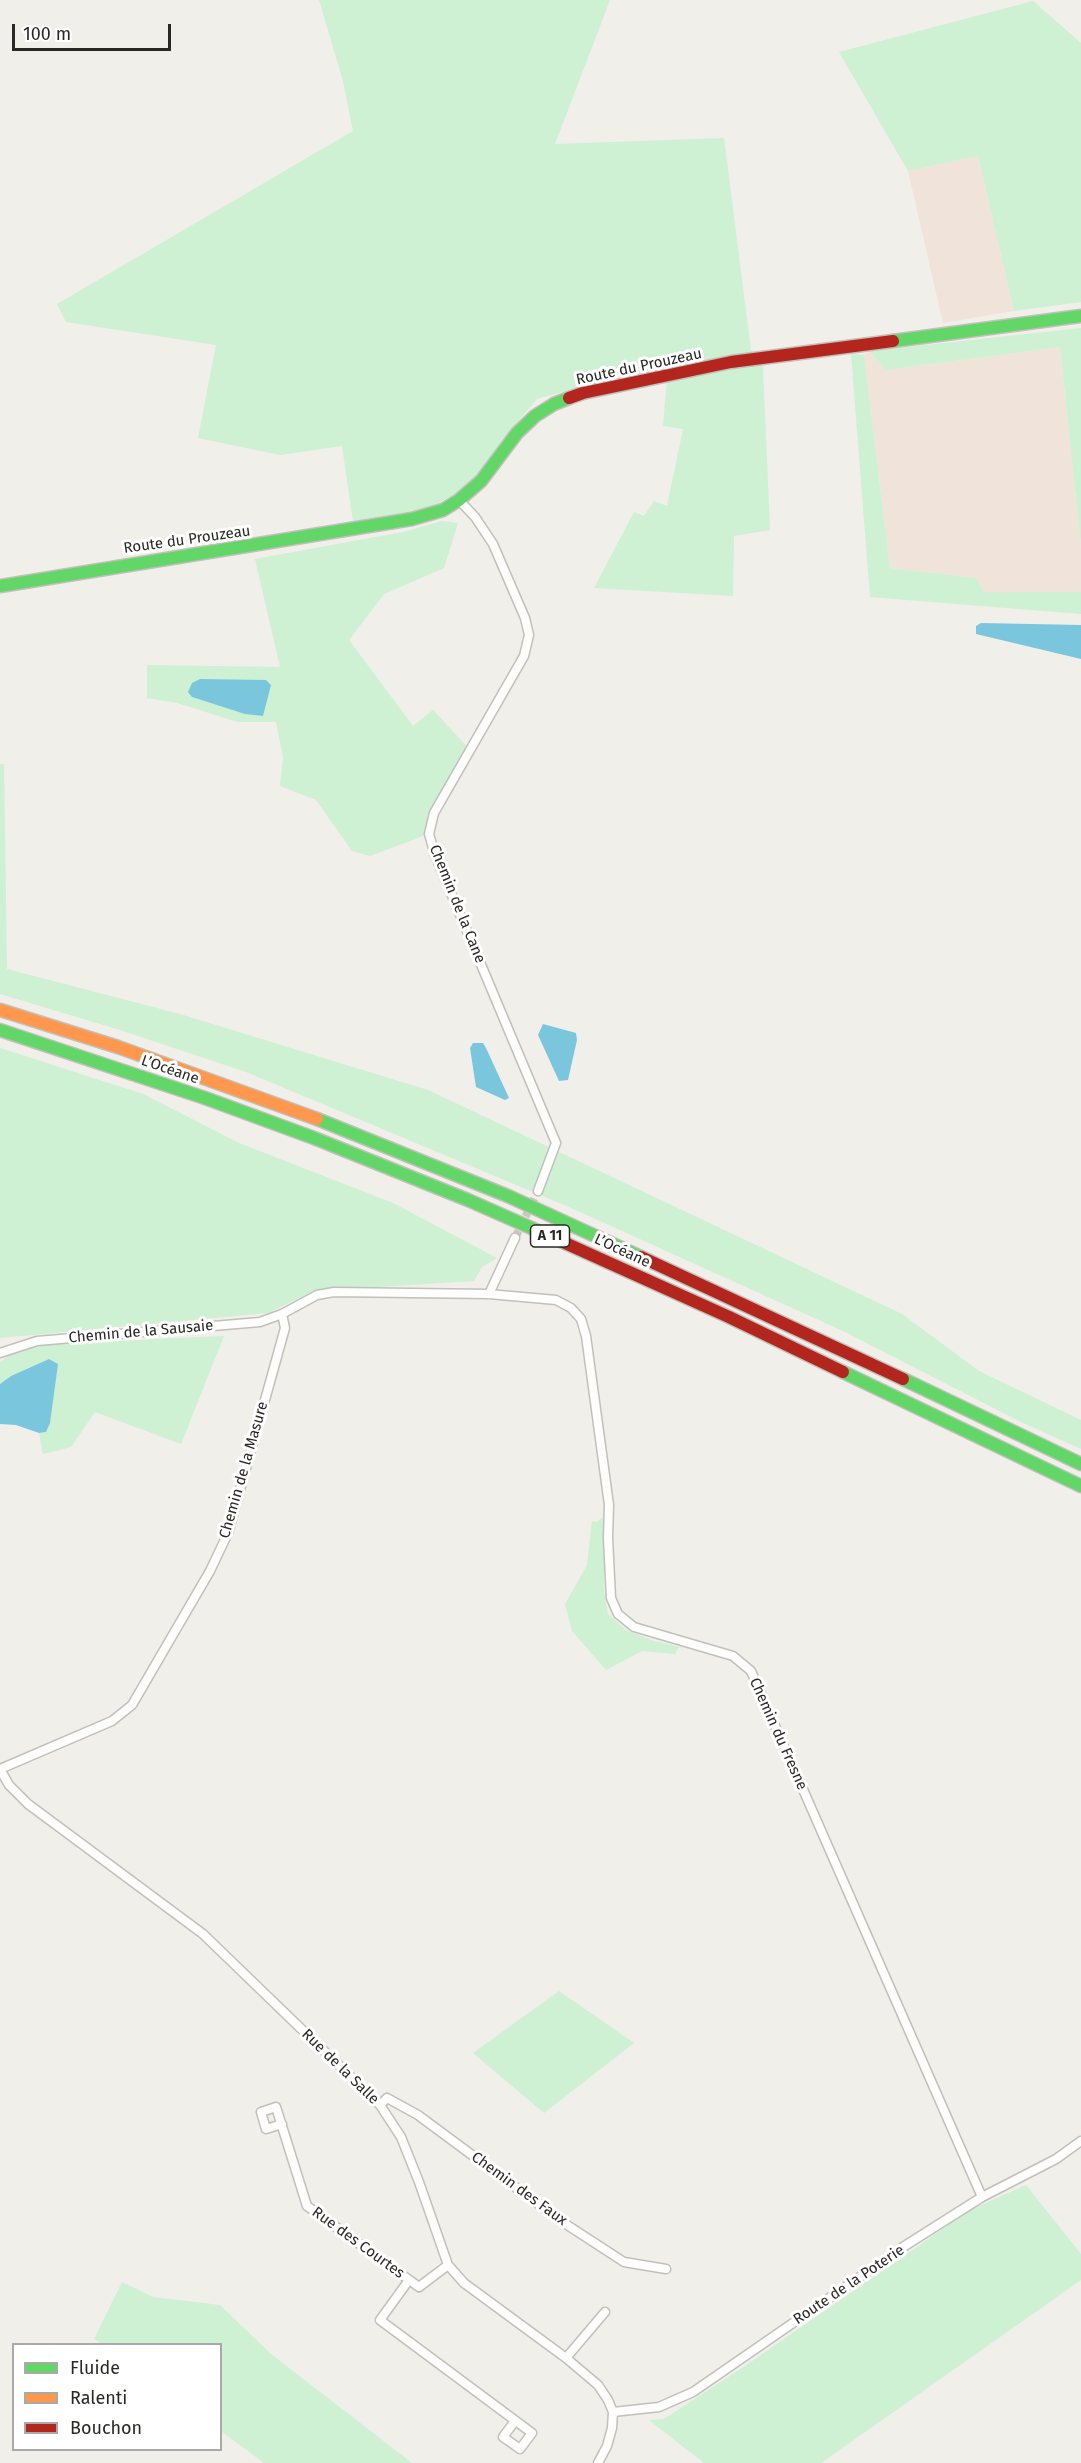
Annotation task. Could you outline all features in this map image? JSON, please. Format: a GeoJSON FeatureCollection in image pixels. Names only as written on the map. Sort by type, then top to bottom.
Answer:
{"type":"FeatureCollection","features":[{"type":"Feature","properties":{"kind":"main road","name":"Route du Prouzeau"},"geometry":{"type":"LineString","coordinates":[[0,586],[65,573],[412,519],[443,510],[481,481],[517,433],[535,416],[554,404],[583,393],[731,362],[1081,316]]}},
{"type":"Feature","properties":{"kind":"main road","name":"L’Océane"},"geometry":{"type":"LineString","coordinates":[[0,1010],[118,1047],[254,1095],[508,1196],[718,1291],[1081,1464]]}},
{"type":"Feature","properties":{"kind":"main road","name":"L’Océane"},"geometry":{"type":"LineString","coordinates":[[0,1030],[111,1065],[246,1113],[478,1204],[708,1308],[1081,1486]]}},
{"type":"Feature","properties":{"kind":"street","name":"Chemin de la Cane"},"geometry":{"type":"LineString","coordinates":[[459,500],[475,517],[493,544],[525,618],[529,635],[524,656],[434,813],[429,834],[435,855],[556,1143],[538,1191]]}},
{"type":"Feature","properties":{"kind":"street"},"geometry":{"type":"LineString","coordinates":[[282,1314],[317,1295],[334,1292],[489,1294],[515,1238]]}},
{"type":"Feature","properties":{"kind":"street","name":"Chemin du Fresne"},"geometry":{"type":"LineString","coordinates":[[489,1294],[556,1300],[571,1308],[581,1319],[586,1336],[609,1505],[611,1598],[618,1614],[634,1627],[733,1656],[750,1671],[982,2197]]}},
{"type":"Feature","properties":{"kind":"street","name":"Chemin de la Sausaie"},"geometry":{"type":"LineString","coordinates":[[1,1351],[37,1341],[260,1322],[282,1314]]}},
{"type":"Feature","properties":{"kind":"street","name":"Chemin de la Masure"},"geometry":{"type":"LineString","coordinates":[[0,1769],[112,1721],[132,1705],[210,1571],[228,1533],[285,1328],[282,1314]]}},
{"type":"Feature","properties":{"kind":"street","name":"Rue de la Salle"},"geometry":{"type":"LineString","coordinates":[[0,1769],[9,1785],[28,1804],[134,1880],[203,1934],[380,2105],[401,2137],[448,2265],[464,2283],[566,2358],[598,2385],[613,2412]]}},
{"type":"Feature","properties":{"kind":"street","name":"Chemin des Faux"},"geometry":{"type":"LineString","coordinates":[[380,2105],[387,2098],[418,2115],[561,2221],[624,2262],[666,2269]]}},
{"type":"Feature","properties":{"kind":"street","name":"Rue des Courtes"},"geometry":{"type":"LineString","coordinates":[[282,2124],[307,2206],[419,2287],[448,2265]]}},
{"type":"Feature","properties":{"kind":"street","name":"Route de la Poterie"},"geometry":{"type":"LineString","coordinates":[[613,2412],[659,2408],[693,2392],[903,2247],[982,2197],[1056,2159],[1081,2141]]}},
{"type":"Feature","properties":{"kind":"street"},"geometry":{"type":"LineString","coordinates":[[410,2280],[380,2320],[515,2421]]}},
{"type":"Feature","properties":{"kind":"street"},"geometry":{"type":"LineString","coordinates":[[566,2358],[605,2312]]}},
{"type":"Feature","properties":{"kind":"street"},"geometry":{"type":"LineString","coordinates":[[598,2463],[607,2446],[613,2412]]}},
{"type":"Feature","properties":{"kind":"shaded area"},"geometry":{"type":"Polygon","coordinates":[[[978,156],[1014,311],[943,323],[908,171],[978,156]]]}},
{"type":"Feature","properties":{"kind":"shaded area"},"geometry":{"type":"Polygon","coordinates":[[[1060,347],[1081,546],[1081,592],[984,592],[976,578],[890,568],[864,355],[870,351],[885,370],[1060,347]]]}},
{"type":"Feature","properties":{"kind":"green space"},"geometry":{"type":"Polygon","coordinates":[[[319,0],[610,0],[555,144],[724,138],[751,350],[763,367],[770,530],[734,536],[733,596],[594,588],[634,512],[644,516],[654,501],[667,506],[683,429],[663,426],[668,367],[612,378],[537,399],[506,435],[486,466],[458,492],[426,510],[353,521],[342,446],[280,455],[198,438],[216,345],[66,322],[57,304],[353,131],[343,81],[319,0]]]}},
{"type":"Feature","properties":{"kind":"green space"},"geometry":{"type":"Polygon","coordinates":[[[1033,1],[1081,43],[1081,302],[1014,311],[978,156],[908,171],[839,52],[1033,1]]]}},
{"type":"Feature","properties":{"kind":"green space"},"geometry":{"type":"Polygon","coordinates":[[[1081,328],[1081,546],[1060,347],[885,370],[870,351],[1081,328]]]}},
{"type":"Feature","properties":{"kind":"green space"},"geometry":{"type":"Polygon","coordinates":[[[851,354],[864,355],[890,568],[976,578],[984,592],[1081,592],[1081,614],[870,597],[851,354]]]}},
{"type":"Feature","properties":{"kind":"green space"},"geometry":{"type":"Polygon","coordinates":[[[442,521],[458,523],[444,568],[384,594],[349,640],[413,726],[433,710],[474,754],[423,836],[370,856],[352,851],[316,800],[280,786],[283,757],[276,722],[238,722],[177,703],[147,698],[147,665],[280,667],[255,559],[403,532],[442,521]]]}},
{"type":"Feature","properties":{"kind":"green space"},"geometry":{"type":"Polygon","coordinates":[[[0,764],[4,764],[7,969],[180,1014],[428,1090],[902,1314],[979,1371],[1081,1420],[1081,1449],[1019,1421],[843,1331],[569,1207],[246,1072],[120,1030],[0,994],[0,764]]]}},
{"type":"Feature","properties":{"kind":"green space"},"geometry":{"type":"Polygon","coordinates":[[[0,1048],[143,1094],[239,1143],[393,1203],[497,1258],[482,1267],[474,1281],[313,1291],[268,1313],[0,1338],[0,1048]]]}},
{"type":"Feature","properties":{"kind":"green space"},"geometry":{"type":"Polygon","coordinates":[[[224,1336],[181,1444],[95,1412],[71,1447],[43,1454],[39,1433],[46,1432],[49,1359],[11,1376],[0,1384],[0,1362],[14,1352],[47,1344],[224,1336]]]}},
{"type":"Feature","properties":{"kind":"green space"},"geometry":{"type":"Polygon","coordinates":[[[604,1516],[604,1590],[608,1614],[626,1630],[651,1640],[679,1647],[675,1654],[642,1651],[606,1670],[572,1631],[565,1604],[587,1565],[592,1521],[597,1522],[604,1516]]]}},
{"type":"Feature","properties":{"kind":"green space"},"geometry":{"type":"Polygon","coordinates":[[[559,1991],[634,2043],[544,2113],[473,2053],[559,1991]]]}},
{"type":"Feature","properties":{"kind":"green space"},"geometry":{"type":"Polygon","coordinates":[[[1026,2185],[1081,2254],[1081,2280],[821,2463],[704,2463],[649,2420],[664,2419],[745,2366],[970,2210],[1026,2185]]]}},
{"type":"Feature","properties":{"kind":"green space"},"geometry":{"type":"Polygon","coordinates":[[[122,2282],[153,2297],[220,2305],[271,2354],[412,2463],[264,2463],[222,2432],[222,2343],[100,2343],[94,2339],[122,2282]]]}},
{"type":"Feature","properties":{"kind":"water"},"geometry":{"type":"Polygon","coordinates":[[[981,623],[1081,625],[1081,659],[976,634],[976,626],[981,623]]]}},
{"type":"Feature","properties":{"kind":"water"},"geometry":{"type":"Polygon","coordinates":[[[200,679],[266,680],[271,685],[263,716],[245,714],[192,697],[188,692],[192,683],[200,679]]]}},
{"type":"Feature","properties":{"kind":"water"},"geometry":{"type":"Polygon","coordinates":[[[543,1024],[576,1033],[577,1040],[568,1080],[559,1081],[538,1035],[543,1024]]]}},
{"type":"Feature","properties":{"kind":"water"},"geometry":{"type":"Polygon","coordinates":[[[473,1043],[483,1043],[509,1098],[505,1100],[476,1087],[470,1048],[473,1043]]]}},
{"type":"Feature","properties":{"kind":"water"},"geometry":{"type":"Polygon","coordinates":[[[49,1359],[58,1364],[50,1423],[46,1432],[39,1433],[16,1425],[0,1424],[0,1384],[11,1376],[49,1359]]]}},
{"type":"Feature","properties":{"kind":"tunnel"},"geometry":{"type":"LineString","coordinates":[[515,1238],[538,1191]]}},
{"type":"Feature","properties":{"kind":"traffic: fast"},"geometry":{"type":"LineString","coordinates":[[893,341],[1081,316]]}},
{"type":"Feature","properties":{"kind":"traffic: fast"},"geometry":{"type":"LineString","coordinates":[[0,586],[412,519],[443,510],[481,481],[517,433],[535,416],[569,398]]}},
{"type":"Feature","properties":{"kind":"traffic: fast"},"geometry":{"type":"LineString","coordinates":[[0,1030],[205,1098],[314,1138],[468,1200],[545,1234]]}},
{"type":"Feature","properties":{"kind":"traffic: fast"},"geometry":{"type":"LineString","coordinates":[[317,1119],[508,1196],[641,1257]]}},
{"type":"Feature","properties":{"kind":"traffic: fast"},"geometry":{"type":"LineString","coordinates":[[843,1372],[1081,1486]]}},
{"type":"Feature","properties":{"kind":"traffic: fast"},"geometry":{"type":"LineString","coordinates":[[903,1379],[1081,1464]]}},
{"type":"Feature","properties":{"kind":"traffic: slow"},"geometry":{"type":"LineString","coordinates":[[0,1010],[118,1047],[317,1119]]}},
{"type":"Feature","properties":{"kind":"traffic: jam"},"geometry":{"type":"LineString","coordinates":[[569,398],[583,393],[731,362],[893,341]]}},
{"type":"Feature","properties":{"kind":"traffic: jam"},"geometry":{"type":"LineString","coordinates":[[545,1234],[729,1317],[843,1372]]}},
{"type":"Feature","properties":{"kind":"traffic: jam"},"geometry":{"type":"LineString","coordinates":[[641,1257],[903,1379]]}}]}
